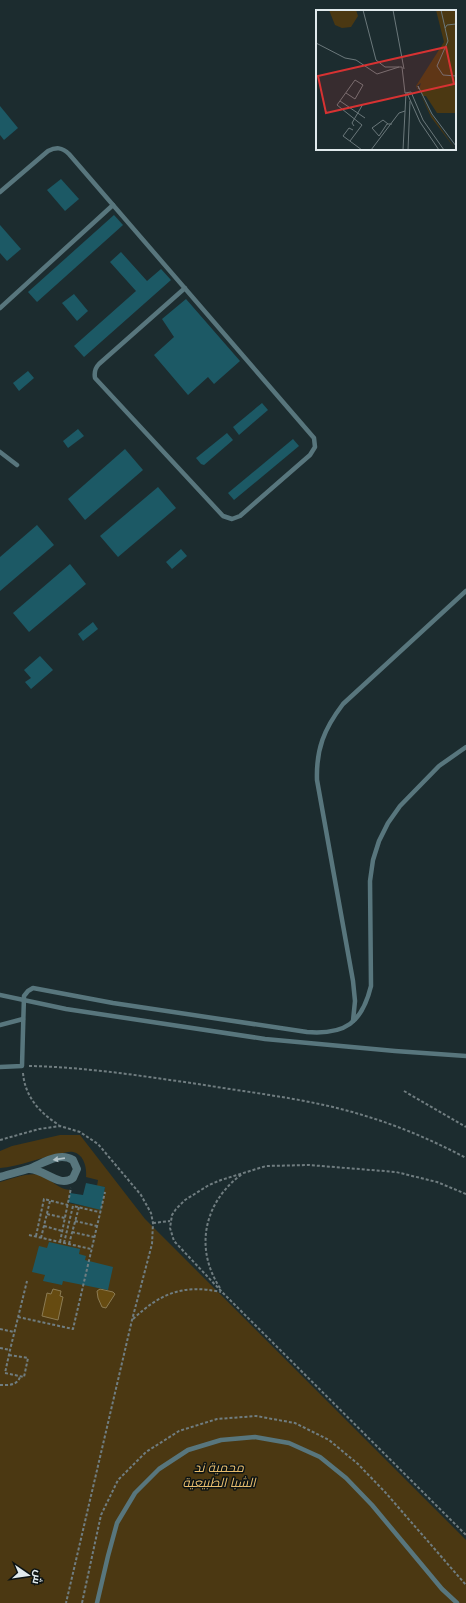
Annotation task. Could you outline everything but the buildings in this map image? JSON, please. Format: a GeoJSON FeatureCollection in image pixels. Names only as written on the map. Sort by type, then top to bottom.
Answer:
{"type":"FeatureCollection","features":[{"type":"Feature","properties":{"kind":"street"},"geometry":{"type":"LineString","coordinates":[[0,1176],[30,1169],[44,1162],[67,1158],[72,1160],[76,1166],[76,1172],[70,1180],[61,1181],[43,1172],[30,1169]]}},
{"type":"Feature","properties":{"kind":"lane"},"geometry":{"type":"LineString","coordinates":[[0,192],[48,151],[61,148],[69,154],[185,288],[311,434],[315,442],[315,447],[310,455],[236,518],[227,519],[223,516],[95,378],[94,373],[99,364],[185,288]]}},
{"type":"Feature","properties":{"kind":"lane"},"geometry":{"type":"LineString","coordinates":[[0,308],[113,205]]}},
{"type":"Feature","properties":{"kind":"lane"},"geometry":{"type":"LineString","coordinates":[[0,452],[17,465]]}},
{"type":"Feature","properties":{"kind":"lane"},"geometry":{"type":"LineString","coordinates":[[353,1022],[355,1001],[353,981],[317,780],[316,763],[319,747],[328,727],[343,704],[466,591]]}},
{"type":"Feature","properties":{"kind":"lane"},"geometry":{"type":"LineString","coordinates":[[0,1067],[22,1066],[24,996],[33,988],[40,988],[113,1003],[307,1032],[332,1033],[343,1029],[353,1022],[362,1011],[368,999],[371,986],[370,881],[373,860],[379,841],[388,823],[400,806],[439,766],[466,747]]}},
{"type":"Feature","properties":{"kind":"lane"},"geometry":{"type":"LineString","coordinates":[[0,995],[66,1009],[265,1039],[466,1056]]}},
{"type":"Feature","properties":{"kind":"lane"},"geometry":{"type":"LineString","coordinates":[[0,1025],[23,1019]]}},
{"type":"Feature","properties":{"kind":"lane"},"geometry":{"type":"LineString","coordinates":[[97,1603],[117,1523],[135,1493],[159,1469],[188,1450],[221,1440],[255,1437],[289,1443],[320,1457],[346,1478],[372,1504],[442,1589],[457,1603]]}},
{"type":"Feature","properties":{"kind":"path"},"geometry":{"type":"LineString","coordinates":[[66,1603],[132,1320],[152,1244],[153,1223],[147,1204],[141,1195],[98,1144],[80,1132],[60,1126],[47,1118],[36,1107],[28,1094],[22,1066],[58,1067],[131,1074],[325,1105],[363,1115],[401,1128],[438,1143],[466,1158]]}},
{"type":"Feature","properties":{"kind":"path"},"geometry":{"type":"LineString","coordinates":[[404,1091],[466,1127]]}},
{"type":"Feature","properties":{"kind":"path"},"geometry":{"type":"LineString","coordinates":[[0,1140],[38,1129],[60,1126]]}},
{"type":"Feature","properties":{"kind":"path"},"geometry":{"type":"LineString","coordinates":[[466,1194],[436,1182],[396,1172],[288,1164],[266,1166],[244,1172],[209,1185],[186,1200],[176,1209],[170,1221],[170,1228],[174,1241],[222,1292],[466,1535]]}},
{"type":"Feature","properties":{"kind":"path"},"geometry":{"type":"LineString","coordinates":[[222,1292],[215,1280],[208,1261],[205,1241],[207,1227],[213,1208],[224,1190],[244,1172]]}},
{"type":"Feature","properties":{"kind":"path"},"geometry":{"type":"LineString","coordinates":[[60,1242],[73,1178]]}},
{"type":"Feature","properties":{"kind":"path"},"geometry":{"type":"LineString","coordinates":[[18,1318],[73,1329],[105,1192]]}},
{"type":"Feature","properties":{"kind":"path"},"geometry":{"type":"LineString","coordinates":[[36,1236],[44,1199],[68,1205]]}},
{"type":"Feature","properties":{"kind":"path"},"geometry":{"type":"LineString","coordinates":[[41,1238],[50,1201]]}},
{"type":"Feature","properties":{"kind":"path"},"geometry":{"type":"LineString","coordinates":[[64,1243],[73,1206],[100,1212]]}},
{"type":"Feature","properties":{"kind":"path"},"geometry":{"type":"LineString","coordinates":[[69,1244],[79,1207]]}},
{"type":"Feature","properties":{"kind":"path"},"geometry":{"type":"LineString","coordinates":[[47,1214],[65,1218]]}},
{"type":"Feature","properties":{"kind":"path"},"geometry":{"type":"LineString","coordinates":[[75,1221],[97,1226]]}},
{"type":"Feature","properties":{"kind":"path"},"geometry":{"type":"LineString","coordinates":[[153,1223],[170,1221]]}},
{"type":"Feature","properties":{"kind":"path"},"geometry":{"type":"LineString","coordinates":[[44,1226],[62,1231]]}},
{"type":"Feature","properties":{"kind":"path"},"geometry":{"type":"LineString","coordinates":[[72,1232],[94,1237]]}},
{"type":"Feature","properties":{"kind":"path"},"geometry":{"type":"LineString","coordinates":[[29,1235],[91,1250]]}},
{"type":"Feature","properties":{"kind":"path"},"geometry":{"type":"LineString","coordinates":[[9,1355],[28,1358],[24,1378],[5,1374],[10,1350],[14,1332],[28,1281]]}},
{"type":"Feature","properties":{"kind":"path"},"geometry":{"type":"LineString","coordinates":[[132,1320],[158,1299],[178,1290],[189,1288],[222,1292]]}},
{"type":"Feature","properties":{"kind":"path"},"geometry":{"type":"LineString","coordinates":[[0,1329],[14,1332]]}},
{"type":"Feature","properties":{"kind":"path"},"geometry":{"type":"LineString","coordinates":[[0,1348],[10,1350]]}},
{"type":"Feature","properties":{"kind":"path"},"geometry":{"type":"LineString","coordinates":[[0,1385],[14,1384],[20,1377]]}},
{"type":"Feature","properties":{"kind":"path"},"geometry":{"type":"LineString","coordinates":[[82,1603],[101,1515],[118,1480],[146,1452],[179,1431],[217,1419],[256,1416],[295,1423],[329,1440],[358,1464],[385,1492],[466,1585]]}},
{"type":"Feature","properties":{"kind":"green space","name":"محمية ند الشبا الطبيعية"},"geometry":{"type":"Polygon","coordinates":[[[60,1135],[80,1135],[145,1219],[466,1540],[466,1603],[0,1603],[0,1182],[25,1175],[40,1175],[66,1190],[71,1190],[68,1203],[101,1209],[105,1187],[97,1186],[98,1180],[86,1177],[84,1162],[77,1153],[66,1152],[14,1166],[0,1168],[0,1151],[12,1146],[60,1135]]]}},
{"type":"Feature","properties":{"kind":"shaded area"},"geometry":{"type":"Polygon","coordinates":[[[53,1289],[61,1291],[60,1296],[63,1297],[58,1320],[42,1316],[47,1293],[51,1294],[53,1289]]]}},
{"type":"Feature","properties":{"kind":"shaded area"},"geometry":{"type":"Polygon","coordinates":[[[100,1289],[113,1292],[115,1294],[106,1308],[102,1307],[98,1298],[97,1291],[100,1289]]]}}]}
